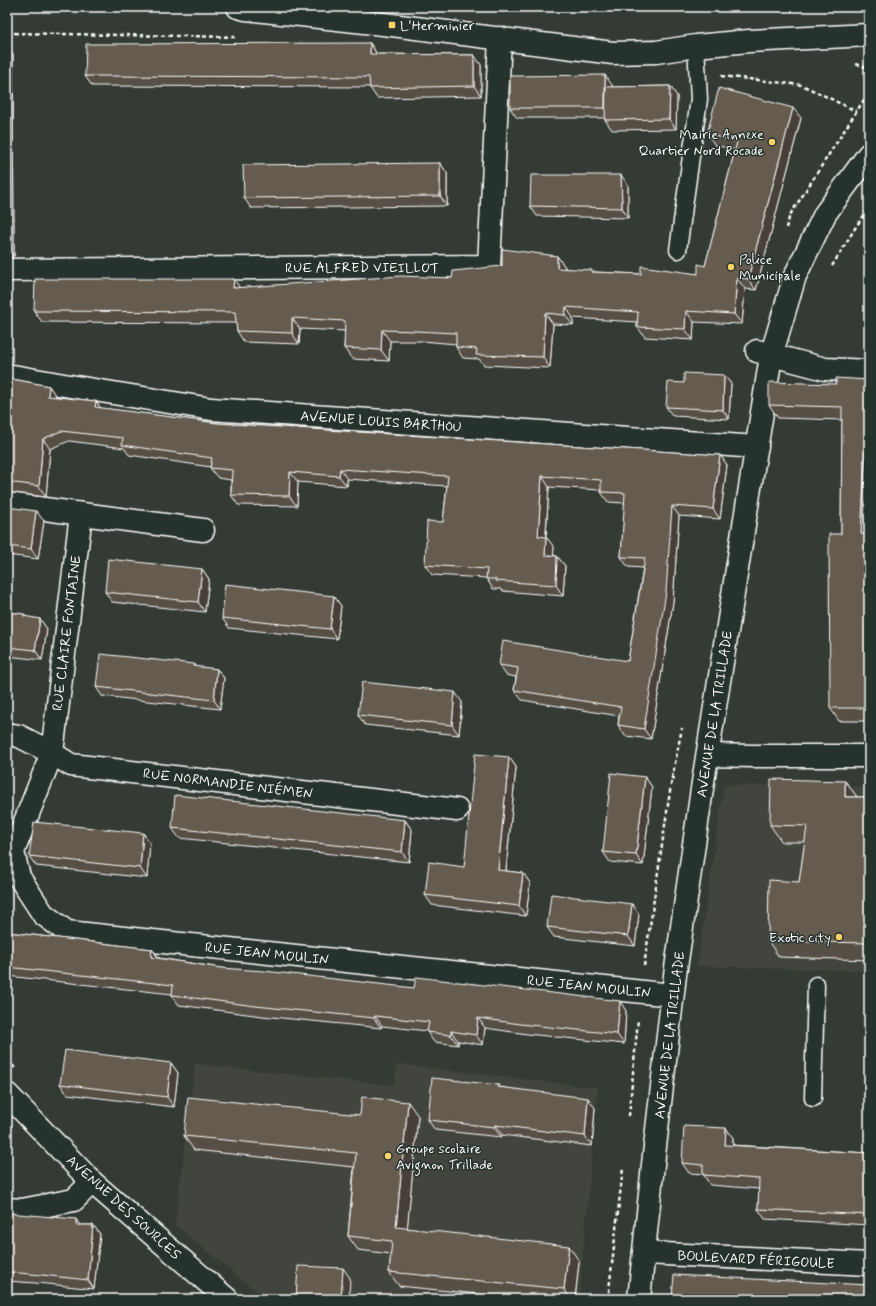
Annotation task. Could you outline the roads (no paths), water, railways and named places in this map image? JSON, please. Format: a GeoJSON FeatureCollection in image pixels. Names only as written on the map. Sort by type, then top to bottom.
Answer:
{"type":"FeatureCollection","features":[{"type":"Feature","properties":{"kind":"street"},"geometry":{"type":"LineString","coordinates":[[242,8],[306,11],[613,53],[656,52],[696,46],[869,35]]}},
{"type":"Feature","properties":{"kind":"street","name":"RUE ALFRED VIEILLOT"},"geometry":{"type":"LineString","coordinates":[[7,270],[489,266],[500,38]]}},
{"type":"Feature","properties":{"kind":"street","name":"AVENUE DE LA TRILLADE"},"geometry":{"type":"LineString","coordinates":[[639,1299],[672,995],[703,782],[757,447],[764,353],[795,276],[825,214],[869,154]]}},
{"type":"Feature","properties":{"kind":"street"},"geometry":{"type":"LineString","coordinates":[[764,353],[825,369],[869,371]]}},
{"type":"Feature","properties":{"kind":"street","name":"AVENUE LOUIS BARTHOU"},"geometry":{"type":"LineString","coordinates":[[7,374],[211,409],[757,447]]}},
{"type":"Feature","properties":{"kind":"street"},"geometry":{"type":"LineString","coordinates":[[7,504],[203,530]]}},
{"type":"Feature","properties":{"kind":"street","name":"RUE CLAIRE FONTAINE"},"geometry":{"type":"LineString","coordinates":[[52,752],[81,514]]}},
{"type":"Feature","properties":{"kind":"street","name":"RUE NORMANDIE NIÉMEN"},"geometry":{"type":"LineString","coordinates":[[7,734],[19,736],[52,752],[71,765],[458,810]]}},
{"type":"Feature","properties":{"kind":"street","name":"RUE JEAN MOULIN"},"geometry":{"type":"LineString","coordinates":[[52,752],[13,852],[19,877],[43,914],[67,932],[672,995]]}},
{"type":"Feature","properties":{"kind":"street"},"geometry":{"type":"LineString","coordinates":[[708,755],[869,756]]}},
{"type":"Feature","properties":{"kind":"street","name":"AVENUE DES SOURCES"},"geometry":{"type":"LineString","coordinates":[[7,1094],[92,1182],[227,1299]]}},
{"type":"Feature","properties":{"kind":"street"},"geometry":{"type":"LineString","coordinates":[[7,1209],[22,1210],[74,1200],[92,1182]]}},
{"type":"Feature","properties":{"kind":"street","name":"BOULEVARD FÉRIGOULE"},"geometry":{"type":"LineString","coordinates":[[644,1253],[869,1264]]}},
{"type":"Feature","properties":{"kind":"lane"},"geometry":{"type":"LineString","coordinates":[[678,250],[699,99],[696,46]]}},
{"type":"Feature","properties":{"kind":"lane"},"geometry":{"type":"LineString","coordinates":[[813,1098],[816,985]]}},
{"type":"Feature","properties":{"kind":"place","name":"L'Herminier"},"geometry":{"type":"Point","coordinates":[392,25]}},
{"type":"Feature","properties":{"kind":"place","name":"Mairie Annexe Quartier Nord Rocade"},"geometry":{"type":"Point","coordinates":[772,142]}},
{"type":"Feature","properties":{"kind":"place","name":"Police Municipale"},"geometry":{"type":"Point","coordinates":[731,267]}},
{"type":"Feature","properties":{"kind":"place","name":"Exotic city"},"geometry":{"type":"Point","coordinates":[839,937]}},
{"type":"Feature","properties":{"kind":"place","name":"Groupe scolaire Avignon Trillade"},"geometry":{"type":"Point","coordinates":[388,1156]}}]}
